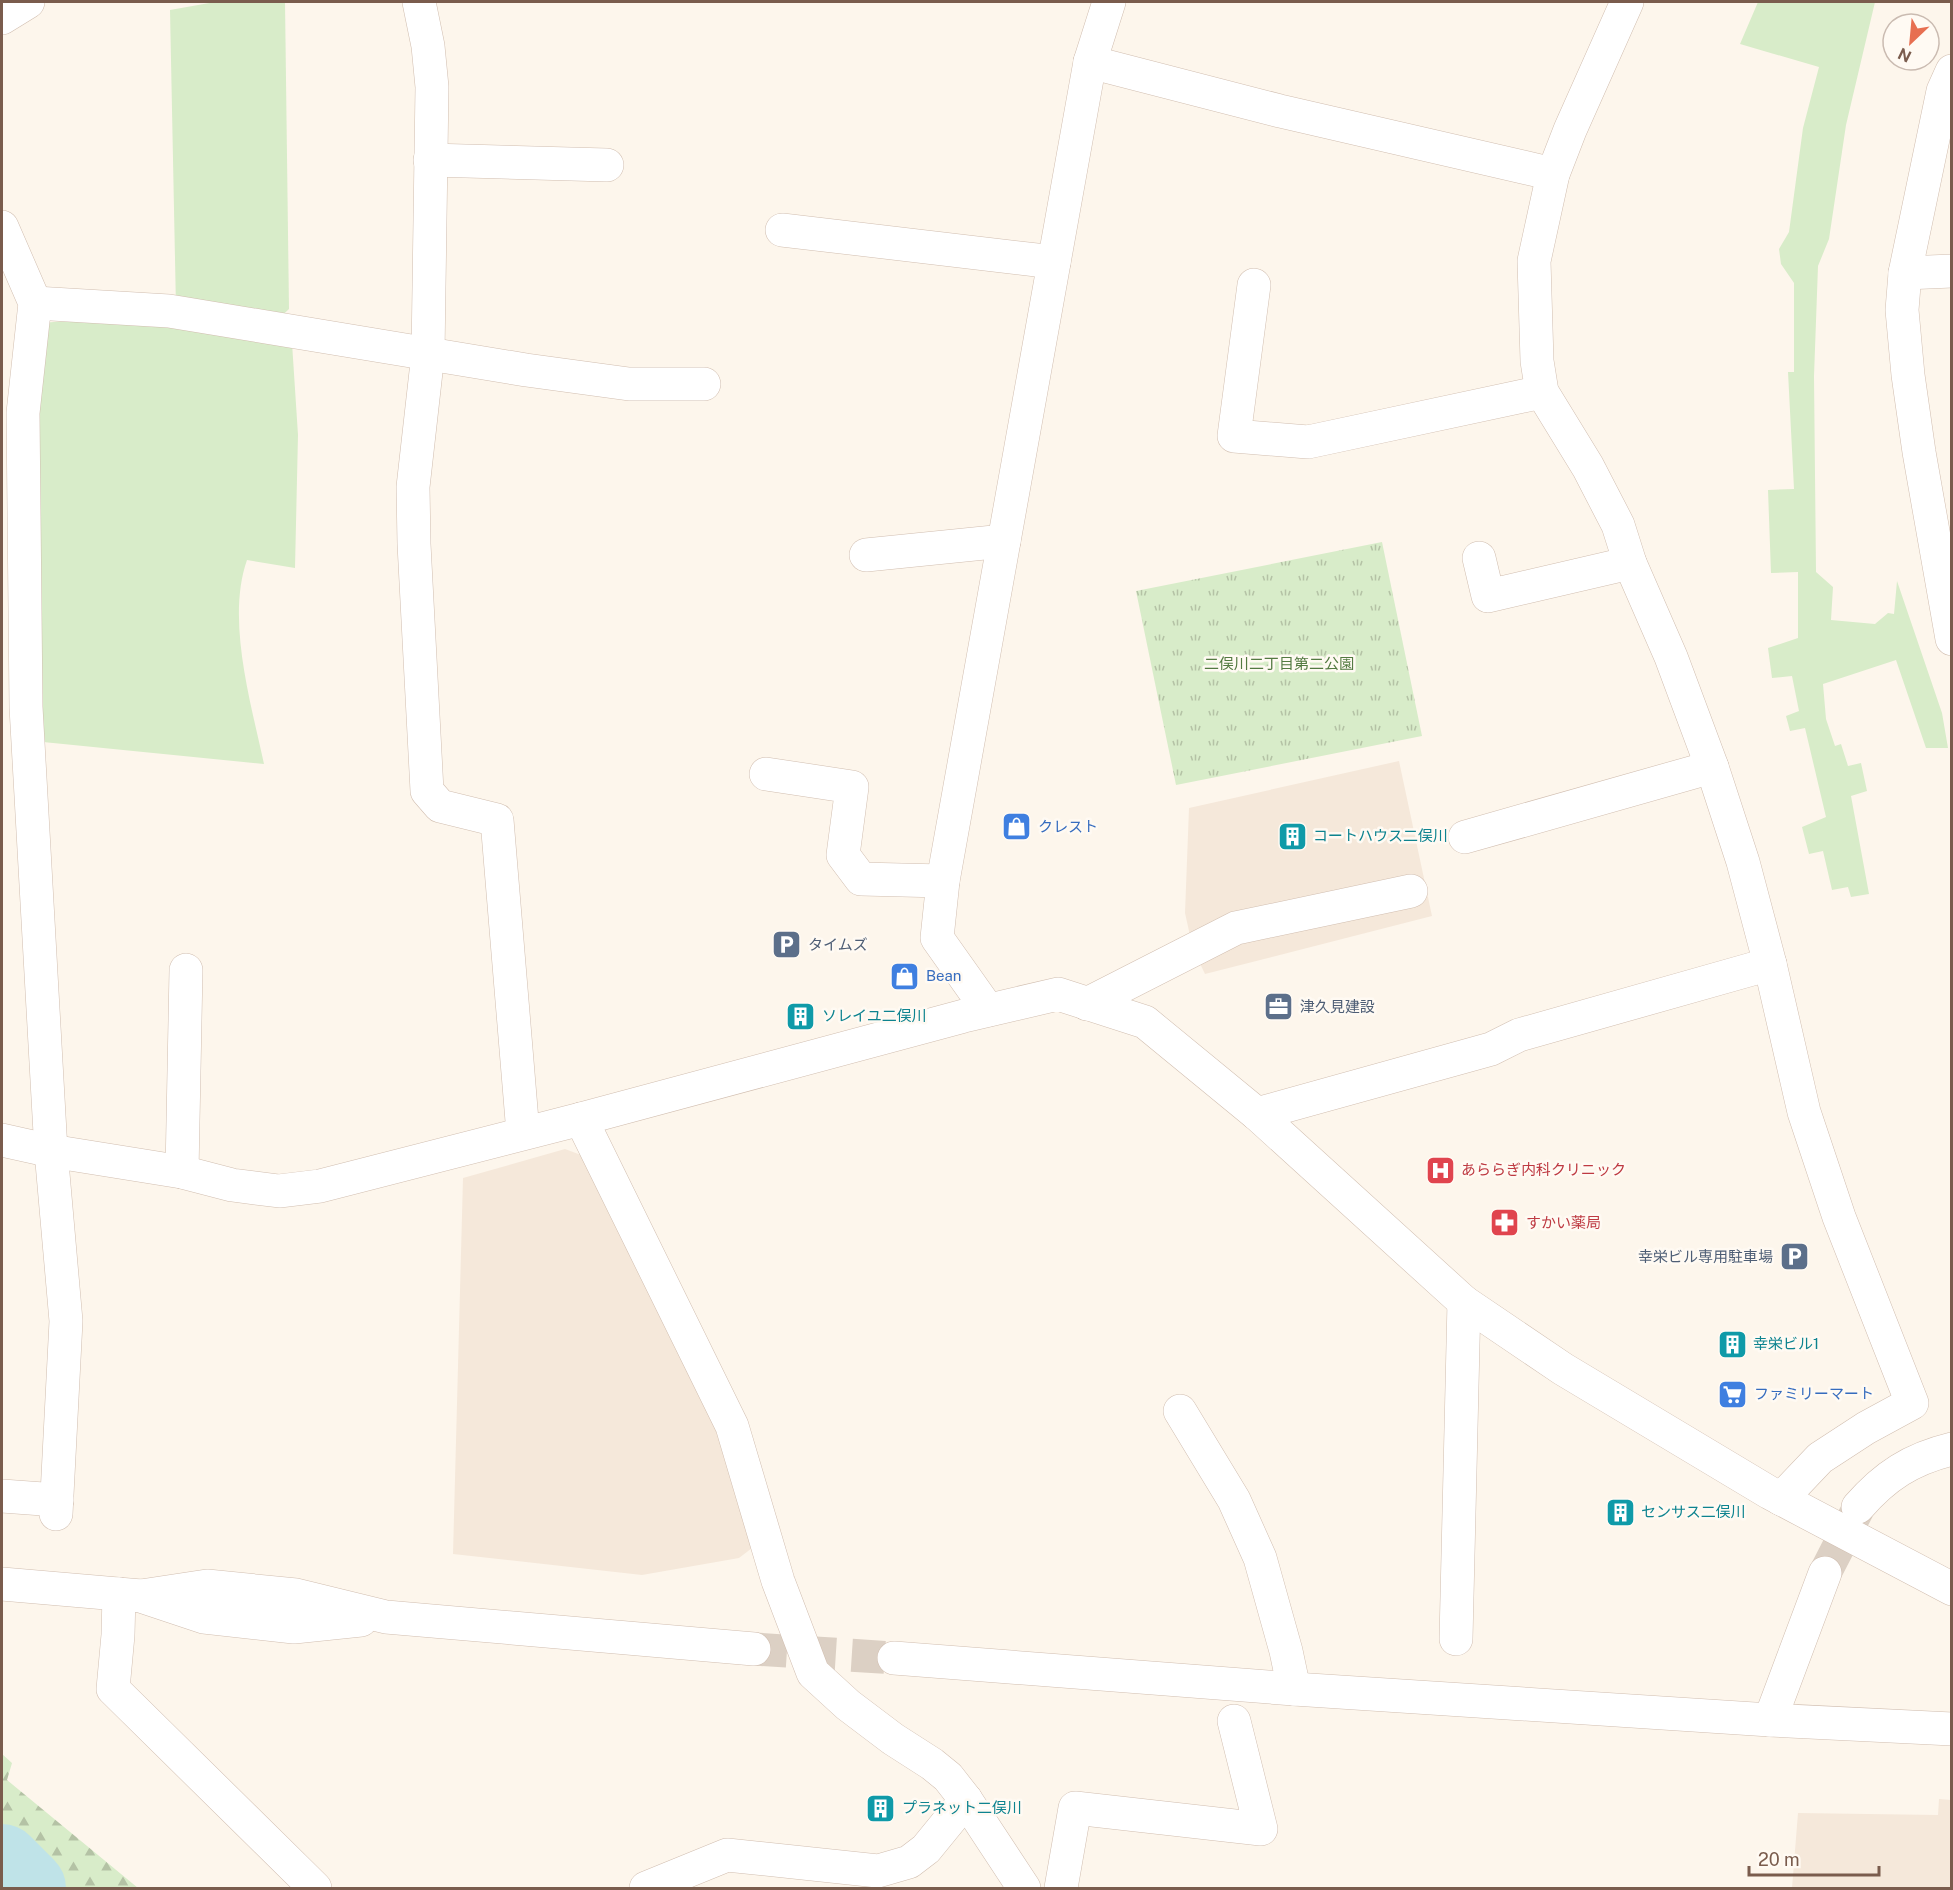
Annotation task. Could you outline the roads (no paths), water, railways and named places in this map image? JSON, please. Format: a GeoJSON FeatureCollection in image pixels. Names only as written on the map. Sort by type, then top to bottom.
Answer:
{"type":"FeatureCollection","features":[{"type":"Feature","properties":{"kind":"street"},"geometry":{"type":"LineString","coordinates":[[2,18],[28,2]]}},
{"type":"Feature","properties":{"kind":"street"},"geometry":{"type":"LineString","coordinates":[[419,2],[428,46],[432,87],[428,354],[413,487],[427,791],[440,806],[497,820],[522,1133]]}},
{"type":"Feature","properties":{"kind":"street"},"geometry":{"type":"LineString","coordinates":[[988,1010],[937,938],[943,881],[1090,62],[1109,2]]}},
{"type":"Feature","properties":{"kind":"street"},"geometry":{"type":"LineString","coordinates":[[1627,2],[1553,174],[1534,261],[1537,361],[1542,392],[1588,467],[1618,525],[1630,563],[1671,657],[1712,767],[1743,862],[1770,964],[1804,1112],[1839,1217],[1912,1403],[1866,1428],[1820,1458],[1781,1499]]}},
{"type":"Feature","properties":{"kind":"street"},"geometry":{"type":"LineString","coordinates":[[1090,62],[1280,111],[1553,174]]}},
{"type":"Feature","properties":{"kind":"street"},"geometry":{"type":"LineString","coordinates":[[1952,71],[1943,91],[1905,273],[1902,310],[1919,452],[1952,639]]}},
{"type":"Feature","properties":{"kind":"street"},"geometry":{"type":"LineString","coordinates":[[430,160],[607,165]]}},
{"type":"Feature","properties":{"kind":"street"},"geometry":{"type":"LineString","coordinates":[[2,227],[35,303],[23,413],[26,707],[51,1151],[66,1321],[57,1507],[2,1496]]}},
{"type":"Feature","properties":{"kind":"street"},"geometry":{"type":"LineString","coordinates":[[782,230],[1054,262]]}},
{"type":"Feature","properties":{"kind":"street"},"geometry":{"type":"LineString","coordinates":[[1905,273],[1952,271]]}},
{"type":"Feature","properties":{"kind":"street"},"geometry":{"type":"LineString","coordinates":[[1254,285],[1234,436],[1308,442],[1542,392]]}},
{"type":"Feature","properties":{"kind":"street"},"geometry":{"type":"LineString","coordinates":[[35,303],[169,311],[526,370],[629,384],[704,384]]}},
{"type":"Feature","properties":{"kind":"street"},"geometry":{"type":"LineString","coordinates":[[866,555],[1004,541]]}},
{"type":"Feature","properties":{"kind":"street"},"geometry":{"type":"LineString","coordinates":[[1479,558],[1488,596],[1630,563]]}},
{"type":"Feature","properties":{"kind":"street"},"geometry":{"type":"LineString","coordinates":[[1466,837],[1712,767]]}},
{"type":"Feature","properties":{"kind":"street"},"geometry":{"type":"LineString","coordinates":[[766,774],[852,787],[843,855],[861,879],[943,881]]}},
{"type":"Feature","properties":{"kind":"street"},"geometry":{"type":"LineString","coordinates":[[1087,1004],[1236,928],[1411,891]]}},
{"type":"Feature","properties":{"kind":"street"},"geometry":{"type":"LineString","coordinates":[[1257,1114],[1491,1049],[1519,1035],[1770,964]]}},
{"type":"Feature","properties":{"kind":"street"},"geometry":{"type":"LineString","coordinates":[[182,1172],[186,970]]}},
{"type":"Feature","properties":{"kind":"street"},"geometry":{"type":"LineString","coordinates":[[2,1140],[51,1151],[182,1172],[232,1185],[279,1191],[320,1186],[988,1010],[1058,994],[1145,1022],[1257,1114],[1464,1302],[1563,1369],[1781,1499],[1952,1589]]}},
{"type":"Feature","properties":{"kind":"street"},"geometry":{"type":"LineString","coordinates":[[581,1119],[732,1426],[778,1581],[813,1673],[848,1705],[948,1777],[966,1800],[1024,1888]]}},
{"type":"Feature","properties":{"kind":"street"},"geometry":{"type":"LineString","coordinates":[[1456,1639],[1464,1302]]}},
{"type":"Feature","properties":{"kind":"street"},"geometry":{"type":"LineString","coordinates":[[1180,1411],[1234,1500],[1260,1558],[1286,1651],[1294,1689]]}},
{"type":"Feature","properties":{"kind":"street"},"geometry":{"type":"LineString","coordinates":[[1858,1507],[1889,1476],[1911,1462],[1952,1449]]}},
{"type":"Feature","properties":{"kind":"street"},"geometry":{"type":"LineString","coordinates":[[1770,1720],[1825,1573]]}},
{"type":"Feature","properties":{"kind":"street"},"geometry":{"type":"LineString","coordinates":[[2,1584],[130,1595],[204,1617],[285,1626],[386,1617],[754,1649]]}},
{"type":"Feature","properties":{"kind":"street"},"geometry":{"type":"LineString","coordinates":[[130,1595],[118,1635],[113,1689],[315,1888]]}},
{"type":"Feature","properties":{"kind":"street"},"geometry":{"type":"LineString","coordinates":[[894,1659],[1294,1689],[1770,1720],[1952,1729]]}},
{"type":"Feature","properties":{"kind":"street"},"geometry":{"type":"LineString","coordinates":[[1061,1888],[1075,1808],[1261,1829],[1234,1721]]}},
{"type":"Feature","properties":{"kind":"street"},"geometry":{"type":"LineString","coordinates":[[646,1888],[727,1855],[878,1871],[909,1862],[926,1849],[966,1800]]}},
{"type":"Feature","properties":{"kind":"waterway"},"geometry":{"type":"LineString","coordinates":[[2,1863],[27,1888]]}},
{"type":"Feature","properties":{"kind":"tunnel"},"geometry":{"type":"LineString","coordinates":[[1825,1573],[1858,1509]]}},
{"type":"Feature","properties":{"kind":"tunnel"},"geometry":{"type":"LineString","coordinates":[[754,1649],[894,1658]]}},
{"type":"Feature","properties":{"kind":"place","name":"クレスト"},"geometry":{"type":"Point","coordinates":[1017,827]}},
{"type":"Feature","properties":{"kind":"place","name":"コートハウス二俣川"},"geometry":{"type":"Point","coordinates":[1292,836]}},
{"type":"Feature","properties":{"kind":"place","name":"タイムズ"},"geometry":{"type":"Point","coordinates":[787,945]}},
{"type":"Feature","properties":{"kind":"place","name":"Bean"},"geometry":{"type":"Point","coordinates":[905,976]}},
{"type":"Feature","properties":{"kind":"place","name":"津久見建設"},"geometry":{"type":"Point","coordinates":[1279,1007]}},
{"type":"Feature","properties":{"kind":"place","name":"ソレイユ二俣川"},"geometry":{"type":"Point","coordinates":[801,1016]}},
{"type":"Feature","properties":{"kind":"place","name":"あららぎ内科クリニック"},"geometry":{"type":"Point","coordinates":[1440,1170]}},
{"type":"Feature","properties":{"kind":"place","name":"すかい薬局"},"geometry":{"type":"Point","coordinates":[1505,1223]}},
{"type":"Feature","properties":{"kind":"place","name":"幸栄ビル専用駐車場"},"geometry":{"type":"Point","coordinates":[1794,1257]}},
{"type":"Feature","properties":{"kind":"place","name":"幸栄ビル1"},"geometry":{"type":"Point","coordinates":[1732,1344]}},
{"type":"Feature","properties":{"kind":"place","name":"ファミリーマート"},"geometry":{"type":"Point","coordinates":[1733,1394]}},
{"type":"Feature","properties":{"kind":"place","name":"センサス二俣川"},"geometry":{"type":"Point","coordinates":[1620,1512]}},
{"type":"Feature","properties":{"kind":"place","name":"プラネット二俣川"},"geometry":{"type":"Point","coordinates":[881,1808]}},
{"type":"Feature","properties":{"kind":"park label","name":"二俣川二丁目第二公園"},"geometry":{"type":"Point","coordinates":[1279,664]}}]}
